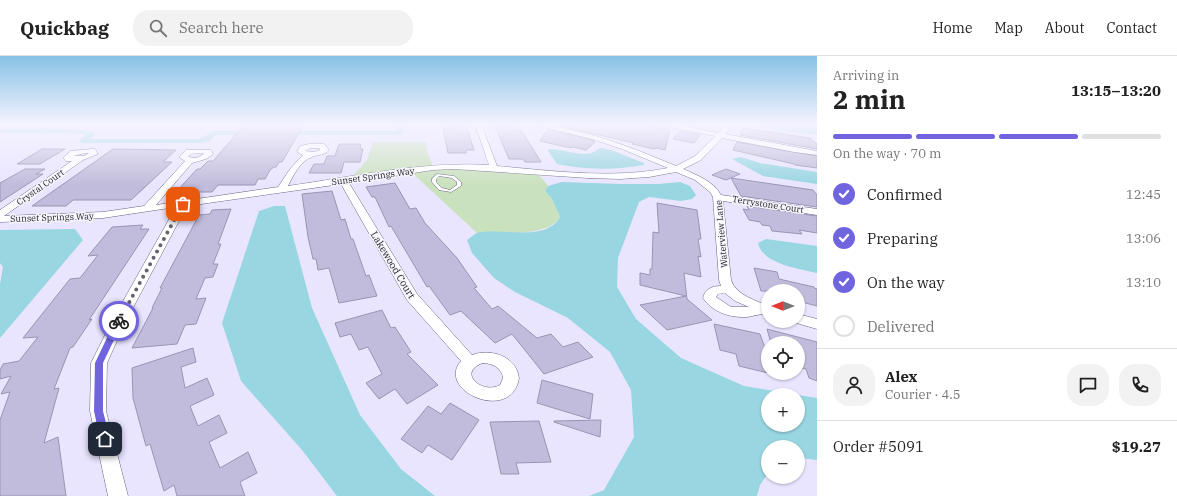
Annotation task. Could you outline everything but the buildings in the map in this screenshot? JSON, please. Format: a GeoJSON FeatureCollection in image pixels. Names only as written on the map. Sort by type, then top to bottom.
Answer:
{"type":"FeatureCollection","features":[{"type":"Feature","properties":{"kind":"street"},"geometry":{"type":"LineString","coordinates":[[485,145],[494,168]]}},
{"type":"Feature","properties":{"kind":"street","name":"Waterview Lane"},"geometry":{"type":"LineString","coordinates":[[618,145],[678,168],[698,178],[714,190],[718,197],[725,280],[728,289]]}},
{"type":"Feature","properties":{"kind":"street","name":"Sunset Springs Way"},"geometry":{"type":"LineString","coordinates":[[0,219],[95,215],[147,209],[342,180],[435,171],[459,166],[618,176],[653,174],[678,168],[695,161],[710,145]]}},
{"type":"Feature","properties":{"kind":"street"},"geometry":{"type":"LineString","coordinates":[[767,145],[817,153]]}},
{"type":"Feature","properties":{"kind":"street"},"geometry":{"type":"LineString","coordinates":[[281,190],[291,171],[309,154]]}},
{"type":"Feature","properties":{"kind":"street","name":"Crystal Court"},"geometry":{"type":"LineString","coordinates":[[0,214],[80,159]]}},
{"type":"Feature","properties":{"kind":"street"},"geometry":{"type":"LineString","coordinates":[[147,209],[190,160]]}},
{"type":"Feature","properties":{"kind":"street","name":"Lakewood Court"},"geometry":{"type":"LineString","coordinates":[[342,180],[412,297],[470,361]]}},
{"type":"Feature","properties":{"kind":"street","name":"Terrystone Court"},"geometry":{"type":"LineString","coordinates":[[718,197],[817,212]]}},
{"type":"Feature","properties":{"kind":"street"},"geometry":{"type":"LineString","coordinates":[[118,496],[98,411],[99,363],[120,319],[183,204]]}},
{"type":"Feature","properties":{"kind":"street"},"geometry":{"type":"LineString","coordinates":[[761,308],[740,298],[728,289],[715,290],[710,294],[709,298],[716,305],[731,312],[743,313],[761,311]]}},
{"type":"Feature","properties":{"kind":"street"},"geometry":{"type":"LineString","coordinates":[[805,321],[817,324]]}},
{"type":"Feature","properties":{"kind":"lane"},"geometry":{"type":"LineString","coordinates":[[435,171],[453,177],[459,182],[459,186],[451,191],[441,189],[434,182],[435,171]]}},
{"type":"Feature","properties":{"kind":"shaded area"},"geometry":{"type":"Polygon","coordinates":[[[372,145],[426,145],[433,167],[537,172],[548,186],[545,191],[552,199],[560,217],[554,224],[534,231],[477,233],[409,170],[350,179],[367,160],[372,145]]]}},
{"type":"Feature","properties":{"kind":"shaded area"},"geometry":{"type":"Polygon","coordinates":[[[600,148],[611,150],[644,163],[644,165],[600,169],[568,166],[557,164],[548,151],[549,149],[555,149],[588,154],[600,148]]]}},
{"type":"Feature","properties":{"kind":"shaded area"},"geometry":{"type":"Polygon","coordinates":[[[741,157],[760,163],[817,172],[817,184],[763,176],[732,159],[741,157]]]}},
{"type":"Feature","properties":{"kind":"shaded area"},"geometry":{"type":"Polygon","coordinates":[[[562,182],[658,184],[680,182],[690,186],[696,195],[692,199],[681,201],[649,197],[639,202],[618,258],[617,287],[636,319],[681,358],[744,386],[761,389],[761,432],[805,432],[805,396],[817,398],[817,460],[805,459],[805,440],[761,440],[761,484],[757,496],[589,496],[604,490],[634,437],[631,390],[610,352],[568,318],[515,292],[494,278],[472,253],[467,240],[477,233],[534,232],[544,230],[553,225],[560,217],[552,199],[545,191],[548,186],[562,182]]]}},
{"type":"Feature","properties":{"kind":"shaded area"},"geometry":{"type":"Polygon","coordinates":[[[274,206],[285,206],[312,308],[360,415],[401,469],[435,496],[337,496],[302,450],[241,381],[222,323],[259,211],[274,206]]]}},
{"type":"Feature","properties":{"kind":"shaded area"},"geometry":{"type":"Polygon","coordinates":[[[75,229],[83,240],[0,338],[0,284],[3,267],[0,263],[0,230],[75,229]]]}},
{"type":"Feature","properties":{"kind":"shaded area"},"geometry":{"type":"Polygon","coordinates":[[[766,239],[817,246],[817,273],[774,261],[761,250],[758,243],[766,239]]]}},
{"type":"Feature","properties":{"kind":"way so far"},"geometry":{"type":"LineString","coordinates":[[119,321],[183,204]]}},
{"type":"Feature","properties":{"kind":"route"},"geometry":{"type":"LineString","coordinates":[[105,439],[98,411],[99,363],[119,321]]}}]}
